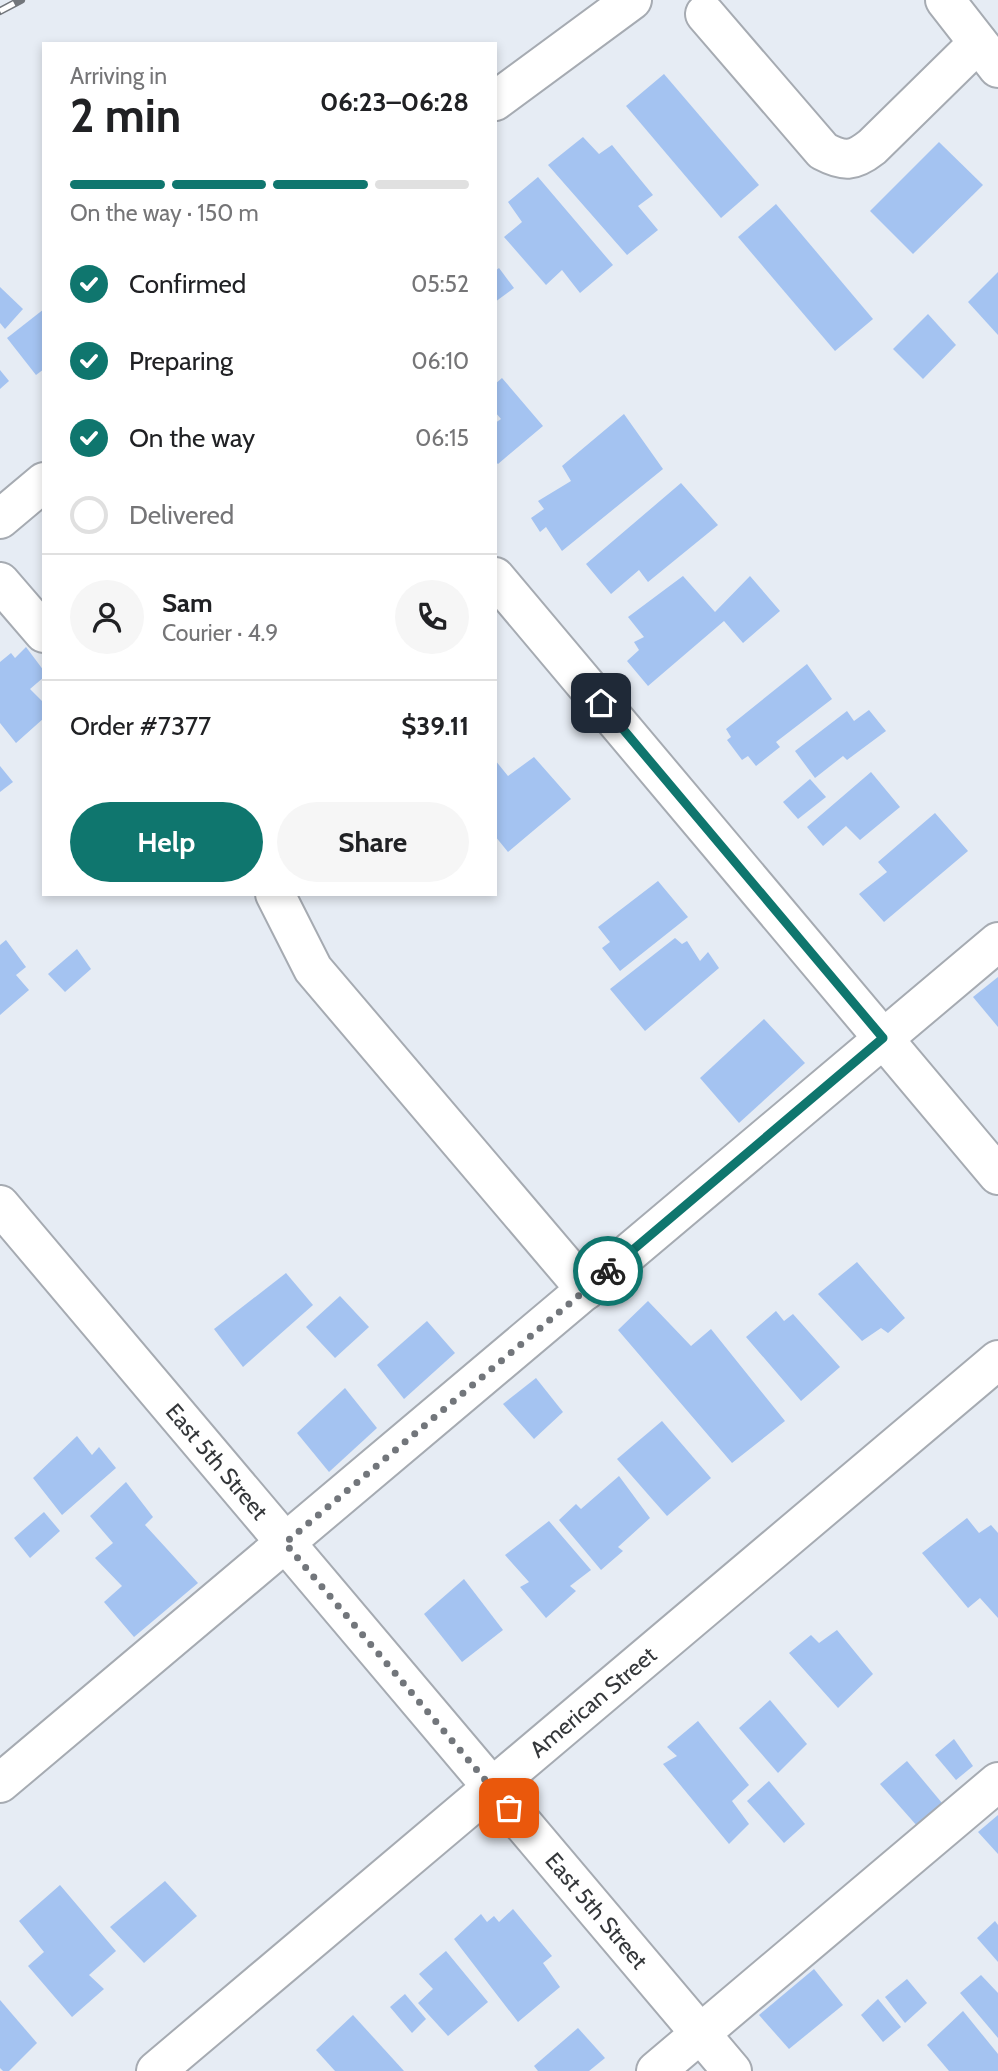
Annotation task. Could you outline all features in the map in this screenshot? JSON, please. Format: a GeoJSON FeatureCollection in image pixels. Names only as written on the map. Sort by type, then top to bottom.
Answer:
{"type":"FeatureCollection","features":[{"type":"Feature","properties":{"kind":"street"},"geometry":{"type":"LineString","coordinates":[[497,100],[632,0]]}},
{"type":"Feature","properties":{"kind":"street"},"geometry":{"type":"LineString","coordinates":[[705,14],[823,151],[840,160],[861,156],[988,55],[945,0]]}},
{"type":"Feature","properties":{"kind":"street"},"geometry":{"type":"LineString","coordinates":[[0,519],[42,484]]}},
{"type":"Feature","properties":{"kind":"street"},"geometry":{"type":"LineString","coordinates":[[497,579],[998,1175]]}},
{"type":"Feature","properties":{"kind":"street"},"geometry":{"type":"LineString","coordinates":[[0,582],[42,631]]}},
{"type":"Feature","properties":{"kind":"street"},"geometry":{"type":"LineString","coordinates":[[276,896],[313,969],[586,1290]]}},
{"type":"Feature","properties":{"kind":"street"},"geometry":{"type":"LineString","coordinates":[[0,1783],[998,942]]}},
{"type":"Feature","properties":{"kind":"street","name":"East 5th Street"},"geometry":{"type":"LineString","coordinates":[[0,1205],[732,2071]]}},
{"type":"Feature","properties":{"kind":"street","name":"American Street"},"geometry":{"type":"LineString","coordinates":[[156,2071],[998,1360]]}},
{"type":"Feature","properties":{"kind":"street"},"geometry":{"type":"LineString","coordinates":[[656,2071],[998,1782]]}},
{"type":"Feature","properties":{"kind":"building"},"geometry":{"type":"Polygon","coordinates":[[[664,74],[759,185],[721,218],[626,106],[664,74]]]}},
{"type":"Feature","properties":{"kind":"building"},"geometry":{"type":"Polygon","coordinates":[[[583,137],[599,154],[612,145],[653,195],[638,206],[658,230],[627,255],[548,165],[583,137]]]}},
{"type":"Feature","properties":{"kind":"building"},"geometry":{"type":"Polygon","coordinates":[[[939,142],[983,185],[913,254],[870,211],[939,142]]]}},
{"type":"Feature","properties":{"kind":"building"},"geometry":{"type":"Polygon","coordinates":[[[538,177],[613,265],[580,293],[562,270],[546,285],[504,237],[522,222],[508,202],[538,177]]]}},
{"type":"Feature","properties":{"kind":"building"},"geometry":{"type":"Polygon","coordinates":[[[776,204],[873,319],[835,351],[738,237],[776,204]]]}},
{"type":"Feature","properties":{"kind":"building"},"geometry":{"type":"Polygon","coordinates":[[[499,268],[514,288],[497,301],[499,268]]]}},
{"type":"Feature","properties":{"kind":"building"},"geometry":{"type":"Polygon","coordinates":[[[998,272],[998,335],[968,302],[998,272]]]}},
{"type":"Feature","properties":{"kind":"building"},"geometry":{"type":"Polygon","coordinates":[[[0,287],[23,309],[5,329],[0,323],[0,287]]]}},
{"type":"Feature","properties":{"kind":"building"},"geometry":{"type":"Polygon","coordinates":[[[42,311],[42,370],[36,375],[7,338],[42,311]]]}},
{"type":"Feature","properties":{"kind":"building"},"geometry":{"type":"Polygon","coordinates":[[[928,314],[956,345],[923,379],[893,349],[928,314]]]}},
{"type":"Feature","properties":{"kind":"building"},"geometry":{"type":"Polygon","coordinates":[[[0,370],[9,381],[0,389],[0,370]]]}},
{"type":"Feature","properties":{"kind":"building"},"geometry":{"type":"Polygon","coordinates":[[[502,378],[543,426],[498,464],[497,422],[501,419],[497,414],[497,382],[502,378]]]}},
{"type":"Feature","properties":{"kind":"building"},"geometry":{"type":"Polygon","coordinates":[[[624,414],[663,469],[562,551],[546,527],[540,532],[531,518],[544,509],[538,501],[571,481],[562,466],[624,414]]]}},
{"type":"Feature","properties":{"kind":"building"},"geometry":{"type":"Polygon","coordinates":[[[681,483],[718,525],[648,582],[639,570],[611,594],[586,564],[681,483]]]}},
{"type":"Feature","properties":{"kind":"building"},"geometry":{"type":"Polygon","coordinates":[[[683,576],[715,612],[750,576],[780,611],[743,643],[724,621],[648,686],[627,661],[639,650],[634,642],[644,637],[628,617],[683,576]]]}},
{"type":"Feature","properties":{"kind":"building"},"geometry":{"type":"Polygon","coordinates":[[[26,647],[42,668],[42,679],[30,689],[42,701],[42,720],[16,743],[0,723],[0,662],[11,653],[15,658],[26,647]]]}},
{"type":"Feature","properties":{"kind":"building"},"geometry":{"type":"Polygon","coordinates":[[[807,664],[832,699],[776,742],[780,747],[756,766],[748,756],[742,760],[727,740],[731,737],[726,729],[807,664]]]}},
{"type":"Feature","properties":{"kind":"building"},"geometry":{"type":"Polygon","coordinates":[[[869,710],[886,731],[847,760],[843,756],[815,778],[795,751],[847,711],[854,721],[869,710]]]}},
{"type":"Feature","properties":{"kind":"building"},"geometry":{"type":"Polygon","coordinates":[[[534,757],[571,799],[508,852],[497,838],[497,762],[508,776],[534,757]]]}},
{"type":"Feature","properties":{"kind":"building"},"geometry":{"type":"Polygon","coordinates":[[[0,766],[13,782],[0,792],[0,766]]]}},
{"type":"Feature","properties":{"kind":"building"},"geometry":{"type":"Polygon","coordinates":[[[871,772],[900,807],[860,840],[846,826],[823,846],[807,827],[871,772]]]}},
{"type":"Feature","properties":{"kind":"building"},"geometry":{"type":"Polygon","coordinates":[[[810,779],[826,797],[798,819],[783,802],[810,779]]]}},
{"type":"Feature","properties":{"kind":"building"},"geometry":{"type":"Polygon","coordinates":[[[935,813],[968,851],[884,922],[859,894],[887,872],[878,862],[935,813]]]}},
{"type":"Feature","properties":{"kind":"building"},"geometry":{"type":"Polygon","coordinates":[[[658,881],[688,917],[620,971],[602,948],[610,942],[598,927],[658,881]]]}},
{"type":"Feature","properties":{"kind":"building"},"geometry":{"type":"Polygon","coordinates":[[[675,938],[682,944],[687,941],[700,961],[708,952],[719,968],[645,1031],[610,989],[675,938]]]}},
{"type":"Feature","properties":{"kind":"building"},"geometry":{"type":"Polygon","coordinates":[[[6,940],[26,967],[16,975],[29,990],[0,1015],[0,945],[6,940]]]}},
{"type":"Feature","properties":{"kind":"building"},"geometry":{"type":"Polygon","coordinates":[[[77,949],[91,969],[65,992],[48,974],[77,949]]]}},
{"type":"Feature","properties":{"kind":"building"},"geometry":{"type":"Polygon","coordinates":[[[998,977],[998,1027],[973,997],[998,977]]]}},
{"type":"Feature","properties":{"kind":"building"},"geometry":{"type":"Polygon","coordinates":[[[764,1019],[805,1063],[739,1123],[700,1078],[764,1019]]]}},
{"type":"Feature","properties":{"kind":"building"},"geometry":{"type":"Polygon","coordinates":[[[857,1262],[905,1318],[888,1333],[881,1328],[862,1341],[818,1294],[857,1262]]]}},
{"type":"Feature","properties":{"kind":"building"},"geometry":{"type":"Polygon","coordinates":[[[286,1273],[313,1305],[243,1367],[214,1329],[286,1273]]]}},
{"type":"Feature","properties":{"kind":"building"},"geometry":{"type":"Polygon","coordinates":[[[340,1296],[369,1327],[335,1358],[306,1327],[340,1296]]]}},
{"type":"Feature","properties":{"kind":"building"},"geometry":{"type":"Polygon","coordinates":[[[648,1301],[691,1346],[711,1329],[785,1421],[732,1463],[618,1330],[648,1301]]]}},
{"type":"Feature","properties":{"kind":"building"},"geometry":{"type":"Polygon","coordinates":[[[776,1311],[784,1321],[793,1314],[840,1367],[801,1401],[746,1337],[776,1311]]]}},
{"type":"Feature","properties":{"kind":"building"},"geometry":{"type":"Polygon","coordinates":[[[427,1321],[455,1353],[404,1399],[377,1365],[427,1321]]]}},
{"type":"Feature","properties":{"kind":"building"},"geometry":{"type":"Polygon","coordinates":[[[536,1378],[563,1412],[534,1439],[503,1404],[536,1378]]]}},
{"type":"Feature","properties":{"kind":"building"},"geometry":{"type":"Polygon","coordinates":[[[345,1388],[377,1428],[329,1472],[297,1433],[345,1388]]]}},
{"type":"Feature","properties":{"kind":"building"},"geometry":{"type":"Polygon","coordinates":[[[662,1421],[711,1478],[667,1516],[617,1459],[662,1421]]]}},
{"type":"Feature","properties":{"kind":"building"},"geometry":{"type":"Polygon","coordinates":[[[77,1436],[92,1455],[99,1447],[116,1468],[62,1515],[33,1478],[77,1436]]]}},
{"type":"Feature","properties":{"kind":"building"},"geometry":{"type":"Polygon","coordinates":[[[619,1476],[650,1518],[618,1547],[623,1551],[601,1570],[559,1520],[576,1504],[581,1509],[619,1476]]]}},
{"type":"Feature","properties":{"kind":"building"},"geometry":{"type":"Polygon","coordinates":[[[126,1482],[153,1517],[145,1525],[198,1583],[134,1637],[104,1602],[122,1586],[95,1558],[113,1543],[90,1516],[126,1482]]]}},
{"type":"Feature","properties":{"kind":"building"},"geometry":{"type":"Polygon","coordinates":[[[44,1512],[60,1531],[30,1558],[14,1538],[44,1512]]]}},
{"type":"Feature","properties":{"kind":"building"},"geometry":{"type":"Polygon","coordinates":[[[967,1518],[979,1533],[991,1525],[998,1533],[998,1618],[980,1598],[968,1608],[922,1553],[967,1518]]]}},
{"type":"Feature","properties":{"kind":"building"},"geometry":{"type":"Polygon","coordinates":[[[549,1521],[591,1570],[570,1586],[576,1591],[546,1618],[520,1587],[529,1582],[505,1555],[549,1521]]]}},
{"type":"Feature","properties":{"kind":"building"},"geometry":{"type":"Polygon","coordinates":[[[464,1579],[503,1630],[462,1662],[424,1614],[464,1579]]]}},
{"type":"Feature","properties":{"kind":"building"},"geometry":{"type":"Polygon","coordinates":[[[837,1630],[873,1674],[838,1708],[789,1653],[811,1635],[819,1643],[837,1630]]]}},
{"type":"Feature","properties":{"kind":"building"},"geometry":{"type":"Polygon","coordinates":[[[770,1700],[807,1744],[778,1773],[739,1728],[770,1700]]]}},
{"type":"Feature","properties":{"kind":"building"},"geometry":{"type":"Polygon","coordinates":[[[698,1721],[749,1785],[732,1801],[749,1824],[729,1844],[663,1764],[677,1756],[667,1747],[698,1721]]]}},
{"type":"Feature","properties":{"kind":"building"},"geometry":{"type":"Polygon","coordinates":[[[954,1739],[973,1766],[956,1780],[935,1755],[954,1739]]]}},
{"type":"Feature","properties":{"kind":"building"},"geometry":{"type":"Polygon","coordinates":[[[907,1761],[942,1803],[918,1827],[880,1784],[907,1761]]]}},
{"type":"Feature","properties":{"kind":"building"},"geometry":{"type":"Polygon","coordinates":[[[769,1781],[805,1824],[784,1843],[747,1801],[769,1781]]]}},
{"type":"Feature","properties":{"kind":"building"},"geometry":{"type":"Polygon","coordinates":[[[998,1815],[998,1854],[978,1832],[998,1815]]]}},
{"type":"Feature","properties":{"kind":"building"},"geometry":{"type":"Polygon","coordinates":[[[165,1881],[197,1916],[144,1963],[110,1927],[165,1881]]]}},
{"type":"Feature","properties":{"kind":"building"},"geometry":{"type":"Polygon","coordinates":[[[60,1885],[116,1951],[89,1975],[104,1989],[72,2017],[28,1966],[44,1952],[19,1921],[60,1885]]]}},
{"type":"Feature","properties":{"kind":"building"},"geometry":{"type":"Polygon","coordinates":[[[513,1909],[552,1956],[543,1963],[560,1987],[518,2022],[454,1939],[481,1914],[487,1922],[494,1916],[499,1922],[513,1909]]]}},
{"type":"Feature","properties":{"kind":"building"},"geometry":{"type":"Polygon","coordinates":[[[995,1921],[998,1925],[998,1962],[977,1938],[995,1921]]]}},
{"type":"Feature","properties":{"kind":"building"},"geometry":{"type":"Polygon","coordinates":[[[446,1951],[488,2002],[448,2036],[418,2003],[433,1989],[419,1974],[446,1951]]]}},
{"type":"Feature","properties":{"kind":"building"},"geometry":{"type":"Polygon","coordinates":[[[814,1969],[843,2005],[789,2049],[759,2015],[814,1969]]]}},
{"type":"Feature","properties":{"kind":"building"},"geometry":{"type":"Polygon","coordinates":[[[981,1975],[998,1993],[998,2038],[960,1993],[981,1975]]]}},
{"type":"Feature","properties":{"kind":"building"},"geometry":{"type":"Polygon","coordinates":[[[907,1979],[927,2003],[905,2023],[885,1997],[907,1979]]]}},
{"type":"Feature","properties":{"kind":"building"},"geometry":{"type":"Polygon","coordinates":[[[405,1994],[426,2019],[412,2033],[390,2007],[405,1994]]]}},
{"type":"Feature","properties":{"kind":"building"},"geometry":{"type":"Polygon","coordinates":[[[878,1999],[901,2027],[883,2042],[861,2015],[878,1999]]]}},
{"type":"Feature","properties":{"kind":"building"},"geometry":{"type":"Polygon","coordinates":[[[0,2000],[37,2043],[9,2071],[0,2068],[0,2000]]]}},
{"type":"Feature","properties":{"kind":"building"},"geometry":{"type":"Polygon","coordinates":[[[963,2011],[998,2054],[998,2071],[949,2071],[927,2045],[963,2011]]]}},
{"type":"Feature","properties":{"kind":"building"},"geometry":{"type":"Polygon","coordinates":[[[353,2015],[404,2071],[335,2071],[316,2050],[353,2015]]]}},
{"type":"Feature","properties":{"kind":"building"},"geometry":{"type":"Polygon","coordinates":[[[578,2028],[605,2058],[589,2071],[538,2071],[534,2066],[578,2028]]]}},
{"type":"Feature","properties":{"kind":"railway"},"geometry":{"type":"LineString","coordinates":[[0,11],[21,0]]}},
{"type":"Feature","properties":{"kind":"way so far"},"geometry":{"type":"LineString","coordinates":[[509,1808],[285,1543],[608,1271]]}},
{"type":"Feature","properties":{"kind":"route"},"geometry":{"type":"LineString","coordinates":[[601,703],[883,1038],[608,1271]]}}]}
